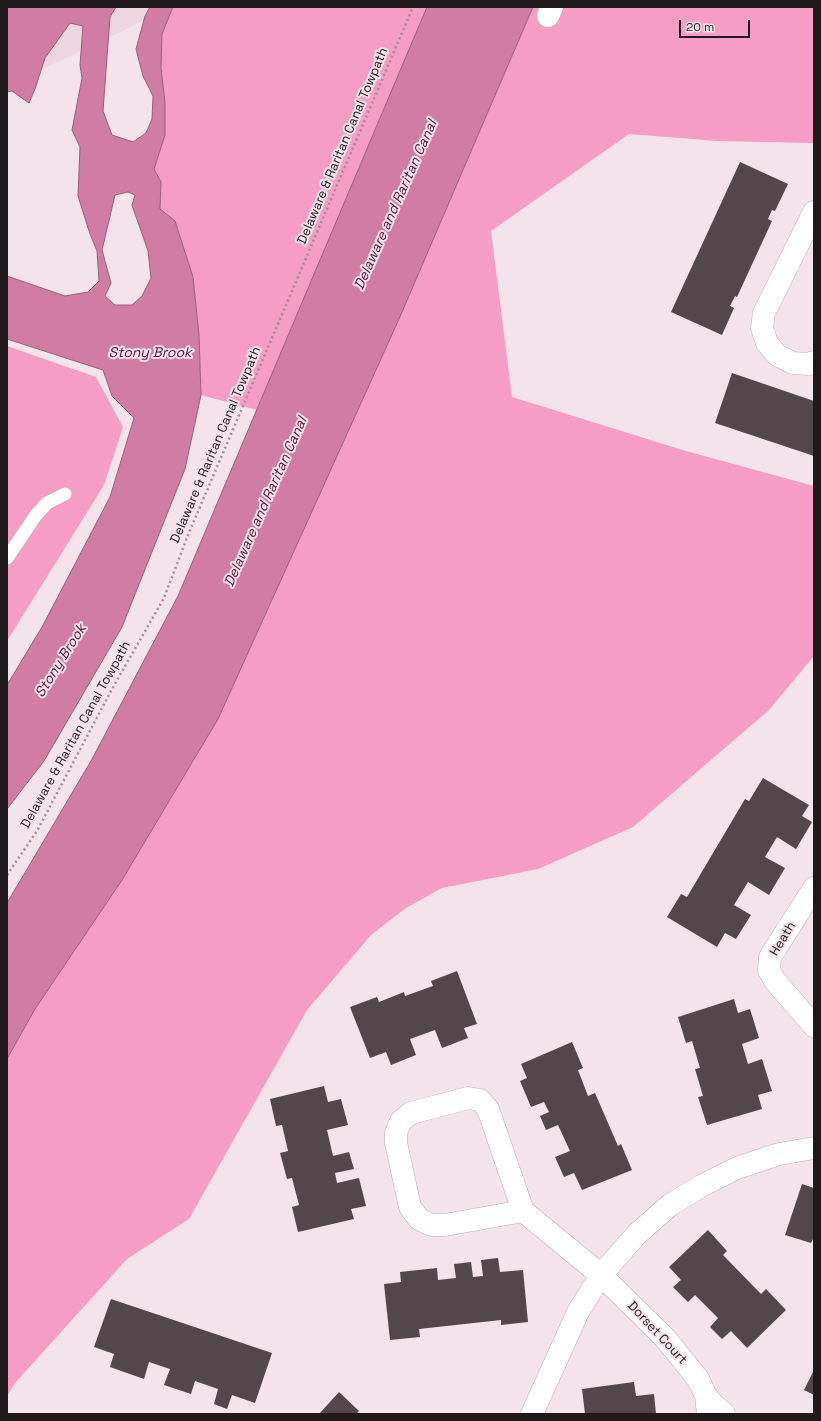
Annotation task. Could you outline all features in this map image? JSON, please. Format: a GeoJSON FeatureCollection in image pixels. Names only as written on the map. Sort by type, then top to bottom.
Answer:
{"type":"FeatureCollection","features":[{"type":"Feature","properties":{"kind":"street"},"geometry":{"type":"LineString","coordinates":[[814,212],[764,313],[762,328],[767,343],[777,355],[793,363],[809,364],[814,362]]}},
{"type":"Feature","properties":{"kind":"street","name":"Heath"},"geometry":{"type":"LineString","coordinates":[[814,888],[770,957],[769,970],[775,981],[814,1026]]}},
{"type":"Feature","properties":{"kind":"street"},"geometry":{"type":"LineString","coordinates":[[468,1098],[480,1100],[488,1109],[523,1211],[445,1225],[431,1225],[419,1218],[410,1207],[396,1143],[396,1133],[401,1121],[411,1113],[468,1098]]}},
{"type":"Feature","properties":{"kind":"street"},"geometry":{"type":"LineString","coordinates":[[532,1414],[578,1312],[601,1275],[637,1234],[670,1205],[703,1185],[737,1168],[778,1154],[814,1148]]}},
{"type":"Feature","properties":{"kind":"street","name":"Dorset Court"},"geometry":{"type":"LineString","coordinates":[[523,1211],[601,1275],[664,1338],[698,1379],[707,1405],[714,1405],[724,1414]]}},
{"type":"Feature","properties":{"kind":"lane"},"geometry":{"type":"LineString","coordinates":[[7,558],[36,515],[48,503],[65,494]]}},
{"type":"Feature","properties":{"kind":"path","name":"Delaware & Raritan Canal Towpath"},"geometry":{"type":"LineString","coordinates":[[7,875],[36,831],[112,689],[164,598],[200,507],[413,7]]}},
{"type":"Feature","properties":{"kind":"shaded area"},"geometry":{"type":"Polygon","coordinates":[[[7,7],[173,7],[7,86],[7,7]]]}},
{"type":"Feature","properties":{"kind":"shaded area"},"geometry":{"type":"Polygon","coordinates":[[[173,7],[427,7],[257,410],[201,395],[199,335],[193,277],[175,221],[160,209],[161,182],[154,169],[165,135],[165,103],[161,68],[162,34],[173,7]]]}},
{"type":"Feature","properties":{"kind":"shaded area"},"geometry":{"type":"Polygon","coordinates":[[[533,7],[814,7],[814,143],[717,141],[629,134],[491,231],[512,397],[686,451],[814,486],[814,656],[769,710],[633,827],[538,869],[442,888],[406,908],[371,935],[307,1010],[189,1219],[127,1259],[15,1383],[7,1396],[7,1059],[35,1009],[122,880],[218,719],[399,319],[533,7]]]}},
{"type":"Feature","properties":{"kind":"shaded area"},"geometry":{"type":"Polygon","coordinates":[[[7,346],[96,377],[123,427],[104,485],[7,641],[7,346]]]}},
{"type":"Feature","properties":{"kind":"water","name":"Stony Brook"},"geometry":{"type":"Polygon","coordinates":[[[7,7],[116,7],[110,17],[103,111],[112,135],[133,142],[146,133],[152,119],[153,96],[143,76],[136,49],[145,16],[150,7],[173,7],[162,34],[161,68],[165,103],[165,135],[154,169],[161,182],[160,209],[175,221],[193,277],[199,335],[201,395],[185,469],[122,627],[44,761],[7,809],[7,685],[42,627],[110,497],[134,418],[112,396],[103,370],[7,339],[7,276],[65,296],[88,292],[99,281],[97,251],[78,196],[80,147],[72,130],[82,78],[80,65],[83,26],[70,23],[45,58],[29,103],[12,91],[7,92],[7,7]],[[128,192],[115,195],[102,250],[111,283],[105,296],[115,305],[132,305],[142,296],[151,278],[148,251],[132,205],[135,195],[128,192]]]}},
{"type":"Feature","properties":{"kind":"water","name":"Delaware and Raritan Canal"},"geometry":{"type":"Polygon","coordinates":[[[427,7],[533,7],[399,319],[218,719],[122,880],[35,1009],[7,1059],[7,903],[91,761],[178,596],[427,7]]]}},
{"type":"Feature","properties":{"kind":"building"},"geometry":{"type":"Polygon","coordinates":[[[740,162],[788,184],[775,211],[772,210],[768,219],[772,221],[737,297],[735,296],[730,306],[734,308],[722,335],[671,312],[740,162]]]}},
{"type":"Feature","properties":{"kind":"building"},"geometry":{"type":"Polygon","coordinates":[[[732,373],[814,401],[814,456],[715,423],[732,373]]]}},
{"type":"Feature","properties":{"kind":"building"},"geometry":{"type":"Polygon","coordinates":[[[763,778],[809,805],[802,816],[812,822],[796,849],[777,837],[765,857],[785,868],[769,895],[748,882],[734,905],[751,915],[736,939],[725,933],[717,947],[667,917],[681,894],[687,897],[745,799],[749,801],[763,778]]]}},
{"type":"Feature","properties":{"kind":"building"},"geometry":{"type":"Polygon","coordinates":[[[457,971],[477,1024],[464,1028],[468,1038],[442,1048],[435,1030],[410,1039],[416,1055],[391,1065],[386,1052],[370,1058],[350,1007],[377,997],[379,1002],[404,992],[405,996],[433,986],[431,981],[457,971]]]}},
{"type":"Feature","properties":{"kind":"building"},"geometry":{"type":"Polygon","coordinates":[[[734,999],[738,1013],[750,1009],[759,1038],[742,1044],[748,1064],[762,1059],[772,1091],[758,1095],[762,1109],[707,1125],[698,1097],[703,1096],[695,1069],[700,1068],[692,1041],[686,1043],[678,1017],[734,999]]]}},
{"type":"Feature","properties":{"kind":"building"},"geometry":{"type":"Polygon","coordinates":[[[572,1042],[583,1068],[578,1070],[588,1096],[595,1093],[618,1146],[621,1144],[632,1170],[582,1190],[574,1173],[564,1177],[555,1157],[570,1151],[558,1125],[546,1130],[540,1116],[549,1112],[544,1102],[531,1107],[520,1081],[527,1078],[521,1064],[572,1042]]]}},
{"type":"Feature","properties":{"kind":"building"},"geometry":{"type":"Polygon","coordinates":[[[324,1086],[328,1102],[341,1099],[348,1125],[327,1130],[333,1156],[349,1152],[354,1169],[335,1173],[337,1183],[359,1178],[366,1206],[351,1209],[354,1219],[298,1232],[292,1207],[299,1205],[292,1178],[287,1179],[280,1153],[288,1151],[282,1125],[276,1126],[270,1099],[324,1086]]]}},
{"type":"Feature","properties":{"kind":"building"},"geometry":{"type":"Polygon","coordinates":[[[802,1184],[814,1188],[814,1237],[811,1243],[785,1235],[802,1184]]]}},
{"type":"Feature","properties":{"kind":"building"},"geometry":{"type":"Polygon","coordinates":[[[708,1230],[727,1251],[723,1255],[761,1294],[766,1289],[786,1310],[747,1348],[731,1331],[722,1339],[710,1327],[718,1318],[695,1295],[688,1302],[673,1287],[681,1280],[669,1267],[708,1230]]]}},
{"type":"Feature","properties":{"kind":"building"},"geometry":{"type":"Polygon","coordinates":[[[498,1258],[500,1272],[523,1270],[528,1322],[501,1325],[501,1320],[419,1329],[420,1337],[390,1340],[384,1284],[401,1282],[400,1272],[437,1268],[438,1280],[456,1278],[454,1264],[471,1262],[473,1277],[483,1276],[481,1260],[498,1258]]]}},
{"type":"Feature","properties":{"kind":"building"},"geometry":{"type":"Polygon","coordinates":[[[111,1299],[272,1353],[255,1403],[232,1395],[227,1409],[214,1404],[218,1389],[195,1381],[191,1394],[164,1385],[170,1369],[149,1362],[144,1379],[110,1367],[114,1354],[94,1347],[111,1299]]]}},
{"type":"Feature","properties":{"kind":"building"},"geometry":{"type":"Polygon","coordinates":[[[814,1370],[814,1395],[804,1390],[814,1370]]]}},
{"type":"Feature","properties":{"kind":"building"},"geometry":{"type":"Polygon","coordinates":[[[634,1382],[636,1396],[654,1394],[656,1414],[585,1414],[582,1389],[634,1382]]]}},
{"type":"Feature","properties":{"kind":"building"},"geometry":{"type":"Polygon","coordinates":[[[339,1392],[359,1411],[356,1414],[319,1414],[339,1392]]]}}]}
